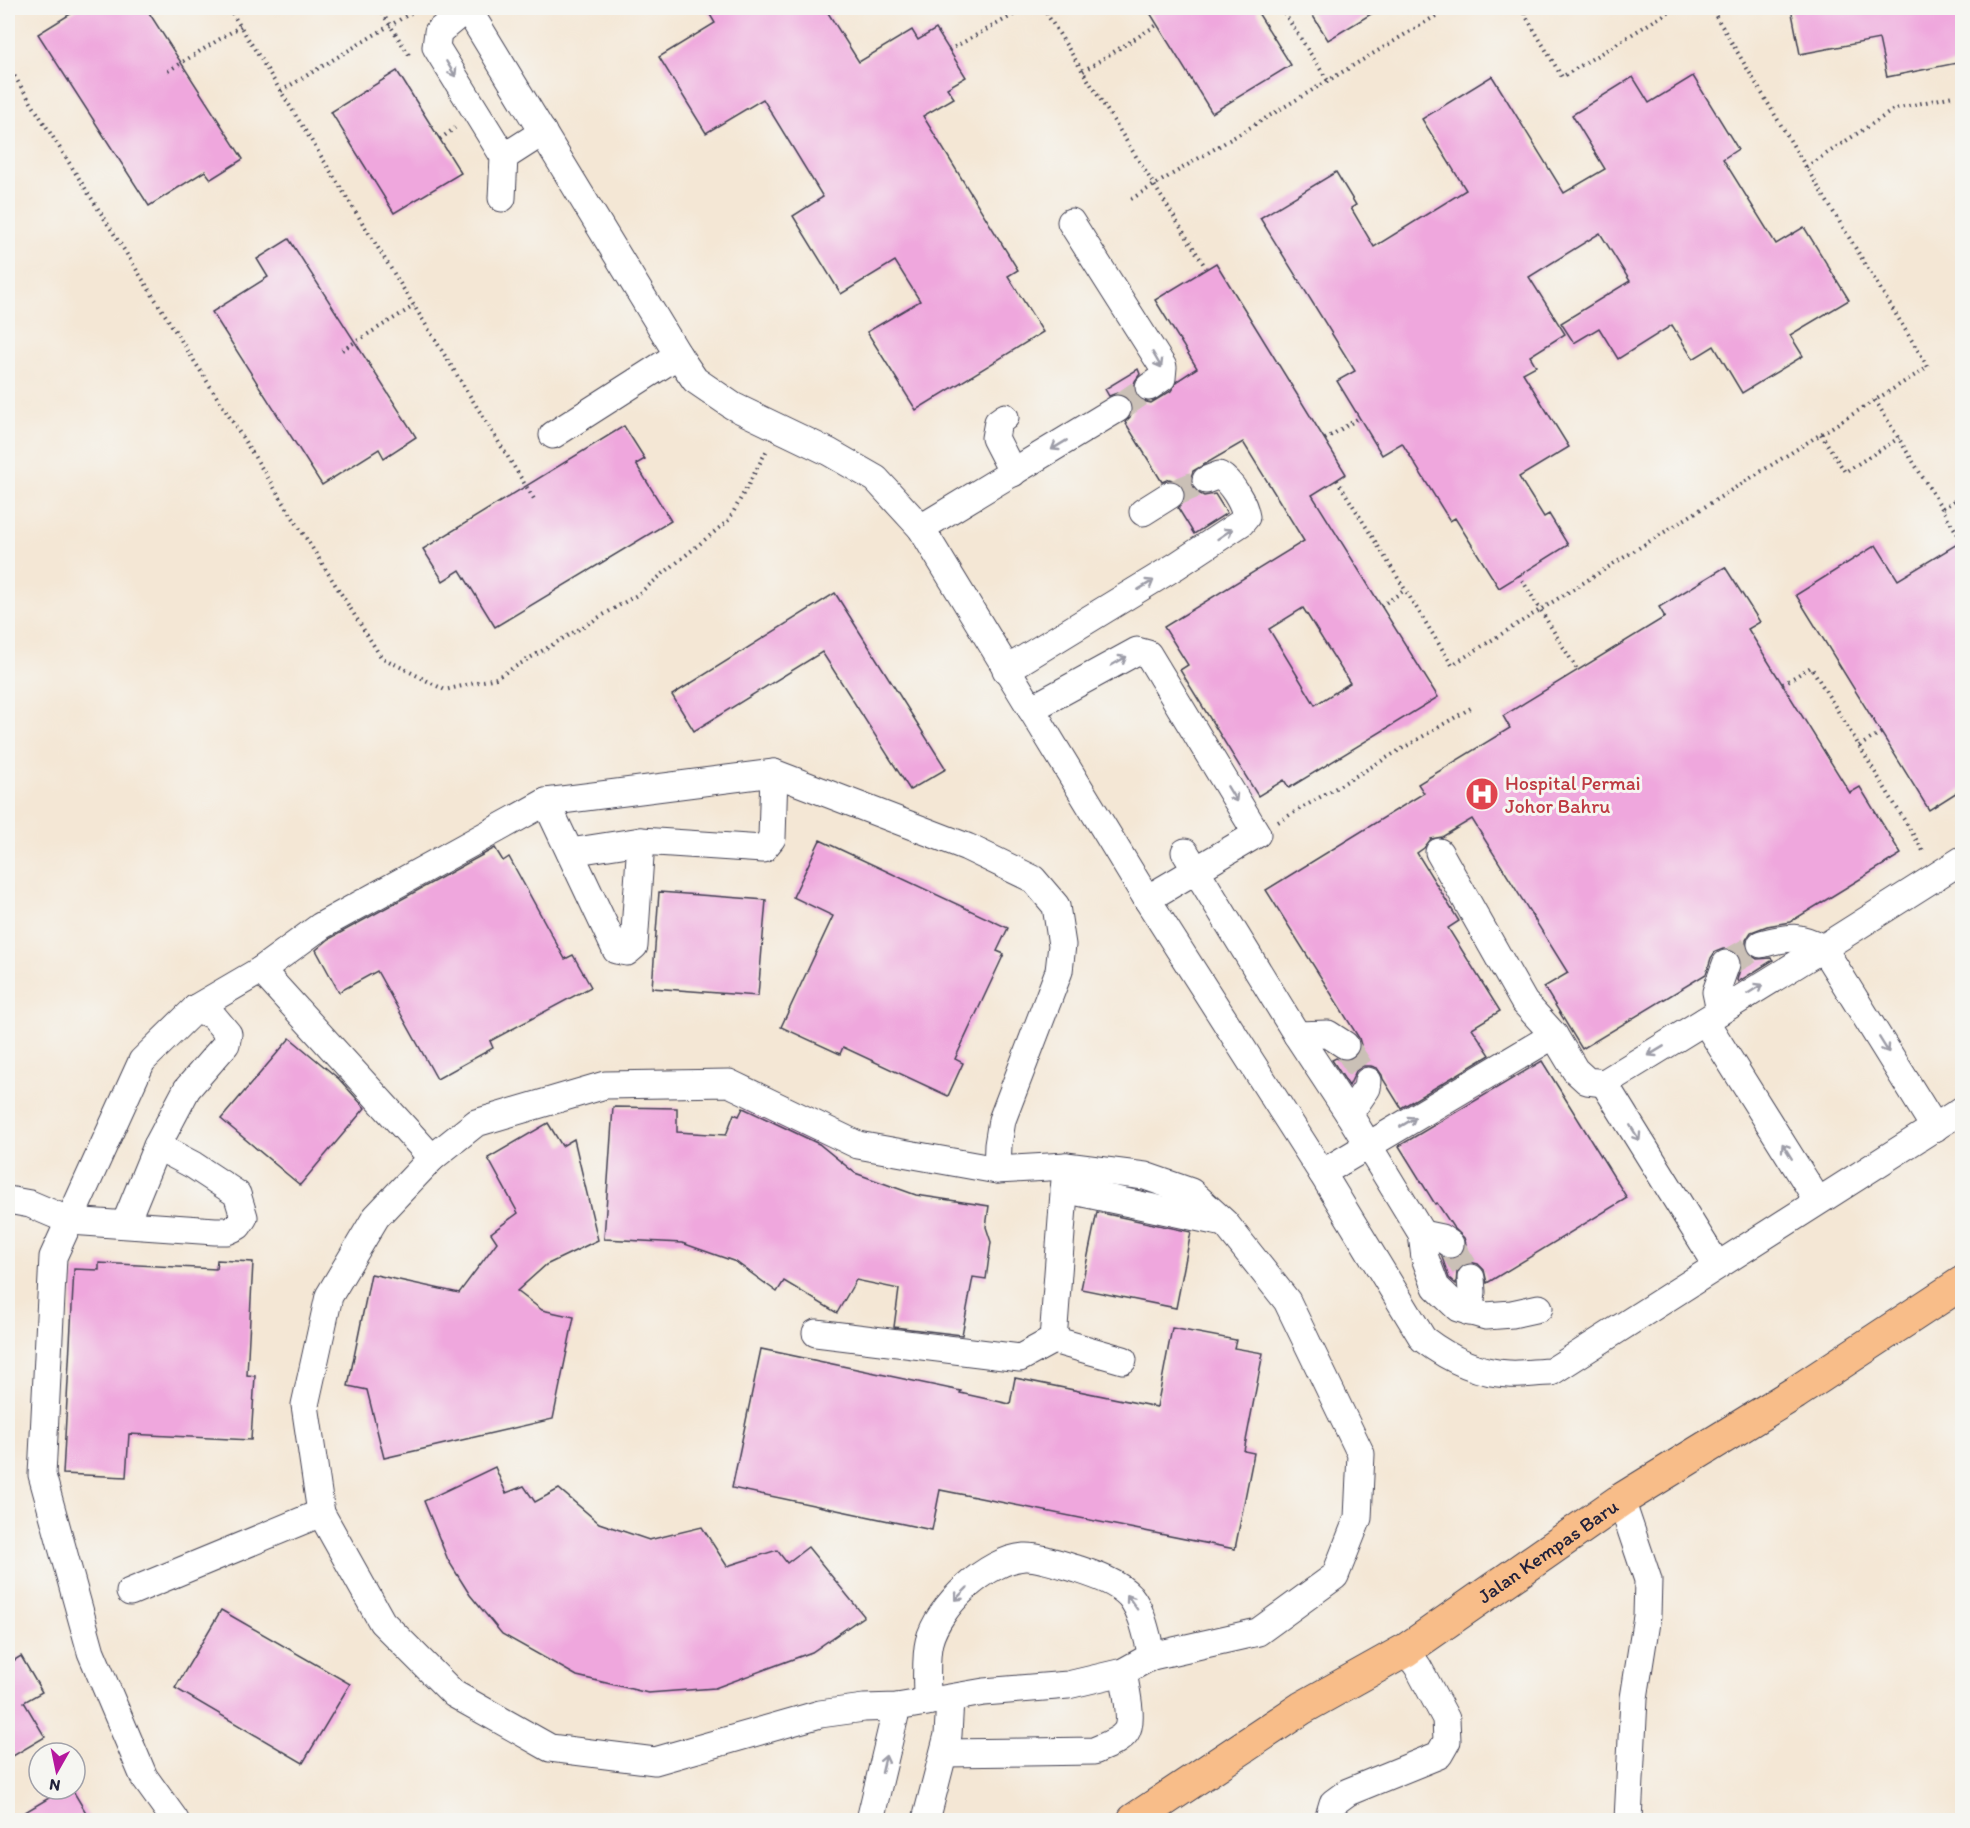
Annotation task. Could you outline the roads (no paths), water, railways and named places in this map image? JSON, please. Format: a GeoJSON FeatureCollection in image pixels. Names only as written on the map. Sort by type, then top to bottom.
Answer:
{"type":"FeatureCollection","features":[{"type":"Feature","properties":{"kind":"main road","name":"Jalan Kempas Baru"},"geometry":{"type":"LineString","coordinates":[[1134,1821],[1302,1708],[1406,1650],[1621,1500],[1795,1393],[1962,1283]]}},
{"type":"Feature","properties":{"kind":"street"},"geometry":{"type":"LineString","coordinates":[[502,198],[504,157],[436,47],[438,33],[467,8],[695,380],[733,406],[876,478],[921,528],[1147,899],[1322,1173],[1423,1339],[1448,1357],[1482,1370],[1508,1374],[1551,1372],[1962,1110]]}},
{"type":"Feature","properties":{"kind":"street"},"geometry":{"type":"LineString","coordinates":[[504,157],[543,132]]}},
{"type":"Feature","properties":{"kind":"street"},"geometry":{"type":"LineString","coordinates":[[1071,222],[1131,335],[1163,367],[1162,378],[1149,387]]}},
{"type":"Feature","properties":{"kind":"street"},"geometry":{"type":"LineString","coordinates":[[552,435],[678,355]]}},
{"type":"Feature","properties":{"kind":"street"},"geometry":{"type":"LineString","coordinates":[[921,528],[1117,409]]}},
{"type":"Feature","properties":{"kind":"street"},"geometry":{"type":"LineString","coordinates":[[1005,417],[998,422],[995,438],[1020,469]]}},
{"type":"Feature","properties":{"kind":"street"},"geometry":{"type":"LineString","coordinates":[[1006,670],[1176,566],[1241,523],[1246,517],[1245,511],[1226,479],[1218,475],[1206,480]]}},
{"type":"Feature","properties":{"kind":"street"},"geometry":{"type":"LineString","coordinates":[[1143,512],[1170,495]]}},
{"type":"Feature","properties":{"kind":"street"},"geometry":{"type":"LineString","coordinates":[[1031,709],[1085,690],[1137,651],[1148,654],[1257,834],[1191,861],[1147,899]]}},
{"type":"Feature","properties":{"kind":"street"},"geometry":{"type":"LineString","coordinates":[[570,852],[641,841],[764,849],[772,838],[774,773]]}},
{"type":"Feature","properties":{"kind":"street"},"geometry":{"type":"LineString","coordinates":[[175,1821],[144,1777],[91,1652],[42,1475],[54,1257],[142,1061],[196,1008],[261,970],[321,926],[546,802],[774,773],[967,847],[1033,879],[1056,906],[1062,945],[1059,971],[1002,1120],[997,1170]]}},
{"type":"Feature","properties":{"kind":"street"},"geometry":{"type":"LineString","coordinates":[[546,802],[616,950],[627,952],[634,946],[641,841]]}},
{"type":"Feature","properties":{"kind":"street"},"geometry":{"type":"LineString","coordinates":[[1439,852],[1524,1002],[1554,1035],[1575,1070],[1587,1081],[1604,1083],[1962,860]]}},
{"type":"Feature","properties":{"kind":"street"},"geometry":{"type":"LineString","coordinates":[[1191,861],[1422,1234],[1425,1258],[1436,1287],[1458,1308],[1486,1316],[1512,1314],[1539,1308]]}},
{"type":"Feature","properties":{"kind":"street"},"geometry":{"type":"LineString","coordinates":[[1761,944],[1785,938],[1805,939],[1823,948],[1935,1128]]}},
{"type":"Feature","properties":{"kind":"street"},"geometry":{"type":"LineString","coordinates":[[1726,964],[1716,992],[1713,1016],[1818,1201]]}},
{"type":"Feature","properties":{"kind":"street"},"geometry":{"type":"LineString","coordinates":[[261,970],[432,1158]]}},
{"type":"Feature","properties":{"kind":"street"},"geometry":{"type":"LineString","coordinates":[[125,1224],[157,1146],[187,1089],[226,1044],[228,1034],[213,1016],[196,1008]]}},
{"type":"Feature","properties":{"kind":"street"},"geometry":{"type":"LineString","coordinates":[[1297,1035],[1328,1034],[1346,1045]]}},
{"type":"Feature","properties":{"kind":"street"},"geometry":{"type":"LineString","coordinates":[[1322,1173],[1554,1035]]}},
{"type":"Feature","properties":{"kind":"street"},"geometry":{"type":"LineString","coordinates":[[1349,1114],[1367,1089],[1368,1081]]}},
{"type":"Feature","properties":{"kind":"street"},"geometry":{"type":"LineString","coordinates":[[729,1083],[858,1145],[997,1170],[1065,1177],[1145,1176],[1191,1192],[1225,1223],[1287,1301],[1361,1454],[1358,1518],[1335,1576],[1258,1632],[1152,1656],[1123,1672],[1068,1685],[984,1692],[897,1707],[864,1708],[820,1714],[655,1761],[550,1748],[454,1694],[382,1622],[321,1513],[305,1405],[329,1296],[376,1217],[432,1158],[476,1123],[605,1085],[729,1083]]}},
{"type":"Feature","properties":{"kind":"street"},"geometry":{"type":"LineString","coordinates":[[1604,1083],[1718,1265]]}},
{"type":"Feature","properties":{"kind":"street"},"geometry":{"type":"LineString","coordinates":[[8,1200],[30,1204],[70,1221],[227,1231],[238,1226],[244,1217],[237,1194],[193,1165],[157,1146]]}},
{"type":"Feature","properties":{"kind":"street"},"geometry":{"type":"LineString","coordinates":[[1053,1340],[1065,1177]]}},
{"type":"Feature","properties":{"kind":"street"},"geometry":{"type":"LineString","coordinates":[[1422,1234],[1441,1238],[1450,1244]]}},
{"type":"Feature","properties":{"kind":"street"},"geometry":{"type":"LineString","coordinates":[[1469,1312],[1472,1292],[1470,1278]]}},
{"type":"Feature","properties":{"kind":"street"},"geometry":{"type":"LineString","coordinates":[[816,1333],[1020,1358],[1053,1340],[1123,1360]]}},
{"type":"Feature","properties":{"kind":"street"},"geometry":{"type":"LineString","coordinates":[[1621,1500],[1648,1580],[1647,1616],[1634,1698],[1628,1821]]}},
{"type":"Feature","properties":{"kind":"street"},"geometry":{"type":"LineString","coordinates":[[130,1592],[321,1513]]}},
{"type":"Feature","properties":{"kind":"street"},"geometry":{"type":"LineString","coordinates":[[926,1821],[948,1735],[938,1700],[928,1644],[942,1614],[988,1569],[1005,1561],[1025,1557],[1087,1572],[1115,1584],[1130,1597],[1139,1612],[1152,1656]]}},
{"type":"Feature","properties":{"kind":"street"},"geometry":{"type":"LineString","coordinates":[[1328,1821],[1333,1803],[1348,1792],[1439,1755],[1447,1741],[1446,1719],[1418,1667],[1406,1650]]}},
{"type":"Feature","properties":{"kind":"street"},"geometry":{"type":"LineString","coordinates":[[944,1753],[1094,1751],[1104,1747],[1126,1733],[1130,1722],[1123,1672]]}},
{"type":"Feature","properties":{"kind":"street"},"geometry":{"type":"LineString","coordinates":[[870,1821],[897,1707]]}},
{"type":"Feature","properties":{"kind":"tunnel"},"geometry":{"type":"LineString","coordinates":[[1117,409],[1149,387]]}},
{"type":"Feature","properties":{"kind":"tunnel"},"geometry":{"type":"LineString","coordinates":[[1170,495],[1206,480]]}},
{"type":"Feature","properties":{"kind":"tunnel"},"geometry":{"type":"LineString","coordinates":[[1726,964],[1761,944]]}},
{"type":"Feature","properties":{"kind":"tunnel"},"geometry":{"type":"LineString","coordinates":[[1345,1045],[1368,1081]]}},
{"type":"Feature","properties":{"kind":"tunnel"},"geometry":{"type":"LineString","coordinates":[[1450,1244],[1471,1278]]}},
{"type":"Feature","properties":{"kind":"place","name":"Hospital Permai Johor Bahru"},"geometry":{"type":"Point","coordinates":[1482,794]}}]}
